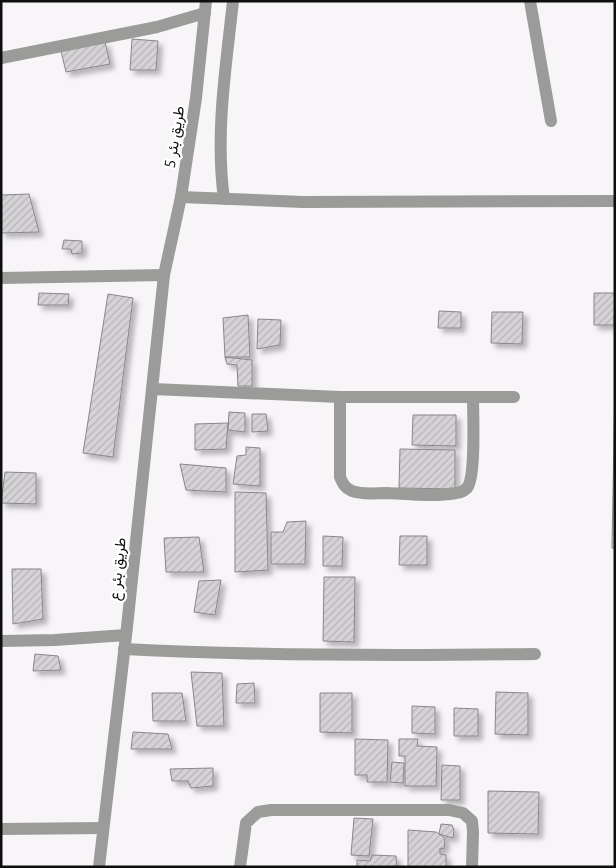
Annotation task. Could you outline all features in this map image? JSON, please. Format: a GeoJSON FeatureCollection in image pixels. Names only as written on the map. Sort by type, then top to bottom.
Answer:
{"type":"FeatureCollection","features":[{"type":"Feature","properties":{"kind":"street"},"geometry":{"type":"LineString","coordinates":[[224,199],[220,171],[220,137],[222,100],[233,1]]}},
{"type":"Feature","properties":{"kind":"street"},"geometry":{"type":"LineString","coordinates":[[530,1],[551,121]]}},
{"type":"Feature","properties":{"kind":"street"},"geometry":{"type":"LineString","coordinates":[[1,58],[157,27],[205,7]]}},
{"type":"Feature","properties":{"kind":"street","name":"طريق بئر 5"},"geometry":{"type":"LineString","coordinates":[[164,275],[181,198],[196,98],[205,7]]}},
{"type":"Feature","properties":{"kind":"street"},"geometry":{"type":"LineString","coordinates":[[181,198],[302,202],[615,201]]}},
{"type":"Feature","properties":{"kind":"street"},"geometry":{"type":"LineString","coordinates":[[1,278],[164,275]]}},
{"type":"Feature","properties":{"kind":"street","name":"طريق بئر ع"},"geometry":{"type":"LineString","coordinates":[[99,867],[126,635],[164,275]]}},
{"type":"Feature","properties":{"kind":"street"},"geometry":{"type":"LineString","coordinates":[[153,389],[340,397],[514,397]]}},
{"type":"Feature","properties":{"kind":"street"},"geometry":{"type":"LineString","coordinates":[[340,397],[340,477],[344,486],[352,491],[365,493],[420,494],[457,493],[468,488],[471,481],[472,467],[473,397]]}},
{"type":"Feature","properties":{"kind":"street"},"geometry":{"type":"LineString","coordinates":[[1,641],[55,640],[126,635]]}},
{"type":"Feature","properties":{"kind":"street"},"geometry":{"type":"LineString","coordinates":[[124,649],[219,654],[404,656],[535,654]]}},
{"type":"Feature","properties":{"kind":"street"},"geometry":{"type":"LineString","coordinates":[[240,867],[246,823],[258,812],[272,810],[449,810],[463,813],[472,821],[472,867]]}},
{"type":"Feature","properties":{"kind":"street"},"geometry":{"type":"LineString","coordinates":[[1,829],[103,828]]}},
{"type":"Feature","properties":{"kind":"building"},"geometry":{"type":"Polygon","coordinates":[[[132,39],[158,41],[156,70],[130,70],[132,39]]]}},
{"type":"Feature","properties":{"kind":"building"},"geometry":{"type":"Polygon","coordinates":[[[105,42],[110,64],[66,72],[61,51],[105,42]]]}},
{"type":"Feature","properties":{"kind":"building"},"geometry":{"type":"Polygon","coordinates":[[[29,194],[39,232],[1,233],[1,195],[29,194]]]}},
{"type":"Feature","properties":{"kind":"building"},"geometry":{"type":"Polygon","coordinates":[[[64,240],[82,241],[82,253],[72,254],[71,249],[62,249],[64,240]]]}},
{"type":"Feature","properties":{"kind":"building"},"geometry":{"type":"Polygon","coordinates":[[[39,293],[69,294],[68,305],[38,305],[39,293]]]}},
{"type":"Feature","properties":{"kind":"building"},"geometry":{"type":"Polygon","coordinates":[[[594,293],[615,293],[614,325],[594,325],[594,293]]]}},
{"type":"Feature","properties":{"kind":"building"},"geometry":{"type":"Polygon","coordinates":[[[108,294],[133,298],[113,457],[83,453],[108,294]]]}},
{"type":"Feature","properties":{"kind":"building"},"geometry":{"type":"Polygon","coordinates":[[[439,311],[461,312],[461,328],[438,328],[439,311]]]}},
{"type":"Feature","properties":{"kind":"building"},"geometry":{"type":"Polygon","coordinates":[[[492,312],[523,312],[522,344],[491,343],[492,312]]]}},
{"type":"Feature","properties":{"kind":"building"},"geometry":{"type":"Polygon","coordinates":[[[248,315],[250,357],[225,357],[223,318],[248,315]]]}},
{"type":"Feature","properties":{"kind":"building"},"geometry":{"type":"Polygon","coordinates":[[[258,319],[281,320],[280,345],[257,349],[258,319]]]}},
{"type":"Feature","properties":{"kind":"building"},"geometry":{"type":"Polygon","coordinates":[[[225,357],[252,360],[252,386],[238,386],[237,365],[227,364],[225,357]]]}},
{"type":"Feature","properties":{"kind":"building"},"geometry":{"type":"Polygon","coordinates":[[[615,382],[615,548],[612,548],[615,382]]]}},
{"type":"Feature","properties":{"kind":"building"},"geometry":{"type":"Polygon","coordinates":[[[229,412],[245,413],[245,432],[228,430],[229,412]]]}},
{"type":"Feature","properties":{"kind":"building"},"geometry":{"type":"Polygon","coordinates":[[[252,414],[266,414],[268,431],[252,432],[252,414]]]}},
{"type":"Feature","properties":{"kind":"building"},"geometry":{"type":"Polygon","coordinates":[[[413,415],[456,415],[456,446],[412,445],[413,415]]]}},
{"type":"Feature","properties":{"kind":"building"},"geometry":{"type":"Polygon","coordinates":[[[228,423],[226,449],[195,450],[195,424],[228,423]]]}},
{"type":"Feature","properties":{"kind":"building"},"geometry":{"type":"Polygon","coordinates":[[[246,447],[260,448],[260,486],[233,484],[237,456],[246,455],[246,447]]]}},
{"type":"Feature","properties":{"kind":"building"},"geometry":{"type":"Polygon","coordinates":[[[400,449],[455,450],[455,489],[399,488],[400,449]]]}},
{"type":"Feature","properties":{"kind":"building"},"geometry":{"type":"Polygon","coordinates":[[[180,464],[226,468],[226,492],[186,490],[180,464]]]}},
{"type":"Feature","properties":{"kind":"building"},"geometry":{"type":"Polygon","coordinates":[[[5,472],[36,473],[36,504],[1,503],[5,472]]]}},
{"type":"Feature","properties":{"kind":"building"},"geometry":{"type":"Polygon","coordinates":[[[235,492],[266,493],[268,570],[235,572],[235,492]]]}},
{"type":"Feature","properties":{"kind":"building"},"geometry":{"type":"Polygon","coordinates":[[[306,521],[305,564],[271,564],[271,532],[283,532],[287,522],[306,521]]]}},
{"type":"Feature","properties":{"kind":"building"},"geometry":{"type":"Polygon","coordinates":[[[323,536],[343,537],[342,566],[323,566],[323,536]]]}},
{"type":"Feature","properties":{"kind":"building"},"geometry":{"type":"Polygon","coordinates":[[[400,536],[427,536],[427,565],[399,565],[400,536]]]}},
{"type":"Feature","properties":{"kind":"building"},"geometry":{"type":"Polygon","coordinates":[[[199,537],[204,572],[166,572],[164,538],[199,537]]]}},
{"type":"Feature","properties":{"kind":"building"},"geometry":{"type":"Polygon","coordinates":[[[12,569],[41,569],[43,619],[13,624],[12,569]]]}},
{"type":"Feature","properties":{"kind":"building"},"geometry":{"type":"Polygon","coordinates":[[[324,577],[355,577],[354,642],[323,641],[324,577]]]}},
{"type":"Feature","properties":{"kind":"building"},"geometry":{"type":"Polygon","coordinates":[[[221,580],[215,615],[194,612],[199,581],[221,580]]]}},
{"type":"Feature","properties":{"kind":"building"},"geometry":{"type":"Polygon","coordinates":[[[35,654],[58,656],[61,670],[33,671],[35,654]]]}},
{"type":"Feature","properties":{"kind":"building"},"geometry":{"type":"Polygon","coordinates":[[[191,672],[222,673],[224,726],[197,726],[191,672]]]}},
{"type":"Feature","properties":{"kind":"building"},"geometry":{"type":"Polygon","coordinates":[[[254,683],[255,703],[236,703],[237,684],[254,683]]]}},
{"type":"Feature","properties":{"kind":"building"},"geometry":{"type":"Polygon","coordinates":[[[496,692],[528,693],[528,735],[495,734],[496,692]]]}},
{"type":"Feature","properties":{"kind":"building"},"geometry":{"type":"Polygon","coordinates":[[[152,693],[182,693],[186,721],[153,721],[152,693]]]}},
{"type":"Feature","properties":{"kind":"building"},"geometry":{"type":"Polygon","coordinates":[[[320,693],[352,693],[352,733],[320,732],[320,693]]]}},
{"type":"Feature","properties":{"kind":"building"},"geometry":{"type":"Polygon","coordinates":[[[412,706],[435,707],[435,734],[412,733],[412,706]]]}},
{"type":"Feature","properties":{"kind":"building"},"geometry":{"type":"Polygon","coordinates":[[[454,708],[478,709],[478,736],[454,736],[454,708]]]}},
{"type":"Feature","properties":{"kind":"building"},"geometry":{"type":"Polygon","coordinates":[[[133,732],[168,734],[172,749],[131,749],[133,732]]]}},
{"type":"Feature","properties":{"kind":"building"},"geometry":{"type":"Polygon","coordinates":[[[355,739],[388,740],[387,782],[367,782],[367,775],[355,775],[355,739]]]}},
{"type":"Feature","properties":{"kind":"building"},"geometry":{"type":"Polygon","coordinates":[[[399,739],[418,739],[417,746],[437,747],[436,786],[405,786],[405,756],[399,756],[399,739]]]}},
{"type":"Feature","properties":{"kind":"building"},"geometry":{"type":"Polygon","coordinates":[[[392,762],[404,763],[403,783],[390,782],[392,762]]]}},
{"type":"Feature","properties":{"kind":"building"},"geometry":{"type":"Polygon","coordinates":[[[442,765],[460,766],[460,800],[441,800],[442,765]]]}},
{"type":"Feature","properties":{"kind":"building"},"geometry":{"type":"Polygon","coordinates":[[[213,768],[213,786],[191,788],[188,781],[172,781],[170,769],[213,768]]]}},
{"type":"Feature","properties":{"kind":"building"},"geometry":{"type":"Polygon","coordinates":[[[488,791],[539,792],[538,834],[488,833],[488,791]]]}},
{"type":"Feature","properties":{"kind":"building"},"geometry":{"type":"Polygon","coordinates":[[[354,818],[373,819],[369,856],[351,855],[354,818]]]}},
{"type":"Feature","properties":{"kind":"building"},"geometry":{"type":"Polygon","coordinates":[[[441,824],[452,825],[454,830],[453,838],[439,834],[441,824]]]}},
{"type":"Feature","properties":{"kind":"building"},"geometry":{"type":"Polygon","coordinates":[[[408,830],[436,832],[445,838],[444,849],[440,848],[440,854],[446,855],[446,867],[408,867],[408,830]]]}},
{"type":"Feature","properties":{"kind":"building"},"geometry":{"type":"Polygon","coordinates":[[[372,855],[396,856],[397,867],[357,867],[357,860],[370,861],[372,855]]]}}]}
